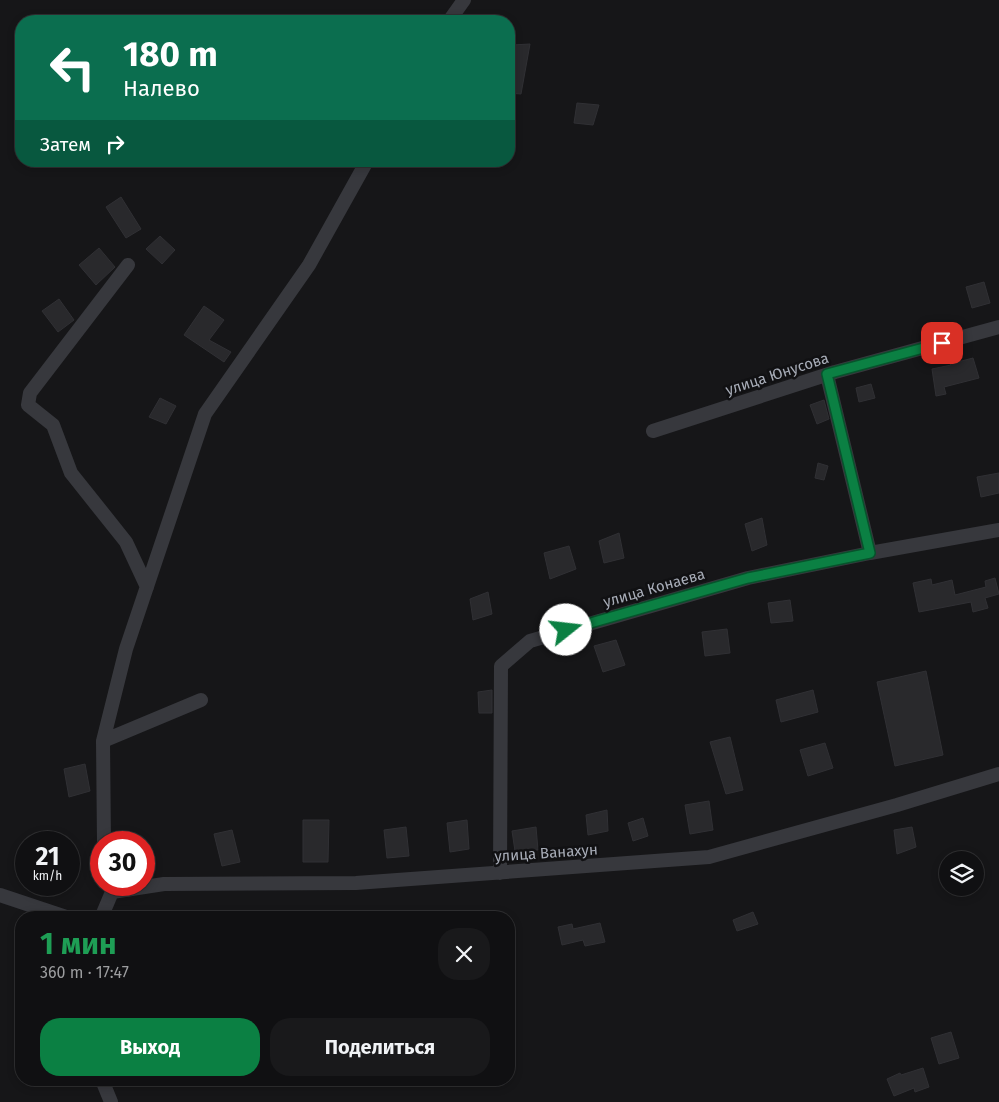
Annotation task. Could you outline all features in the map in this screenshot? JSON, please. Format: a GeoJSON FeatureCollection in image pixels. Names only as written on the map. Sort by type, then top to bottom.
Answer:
{"type":"FeatureCollection","features":[{"type":"Feature","properties":{"kind":"street"},"geometry":{"type":"LineString","coordinates":[[453,15],[464,0]]}},
{"type":"Feature","properties":{"kind":"street"},"geometry":{"type":"LineString","coordinates":[[104,831],[103,741],[126,649],[205,414],[309,265],[364,167]]}},
{"type":"Feature","properties":{"kind":"street"},"geometry":{"type":"LineString","coordinates":[[128,265],[30,393],[28,405],[53,425],[71,473],[126,542],[147,587]]}},
{"type":"Feature","properties":{"kind":"street","name":"улица Юнусова"},"geometry":{"type":"LineString","coordinates":[[653,431],[827,374],[999,327]]}},
{"type":"Feature","properties":{"kind":"street"},"geometry":{"type":"LineString","coordinates":[[827,374],[870,553]]}},
{"type":"Feature","properties":{"kind":"street","name":"улица Конаева"},"geometry":{"type":"LineString","coordinates":[[500,873],[501,666],[530,641],[748,578],[870,553],[999,530]]}},
{"type":"Feature","properties":{"kind":"street"},"geometry":{"type":"LineString","coordinates":[[103,741],[201,700]]}},
{"type":"Feature","properties":{"kind":"street","name":"улица Ванахун"},"geometry":{"type":"LineString","coordinates":[[155,885],[356,883],[709,857],[898,805],[999,774]]}},
{"type":"Feature","properties":{"kind":"street"},"geometry":{"type":"LineString","coordinates":[[0,895],[47,911]]}},
{"type":"Feature","properties":{"kind":"street","name":"улица Ванахун"},"geometry":{"type":"LineString","coordinates":[[103,911],[108,896]]}},
{"type":"Feature","properties":{"kind":"street"},"geometry":{"type":"LineString","coordinates":[[104,1086],[110,1102]]}},
{"type":"Feature","properties":{"kind":"building"},"geometry":{"type":"Polygon","coordinates":[[[530,44],[521,94],[515,94],[515,45],[530,44]]]}},
{"type":"Feature","properties":{"kind":"building"},"geometry":{"type":"Polygon","coordinates":[[[577,103],[599,105],[593,125],[574,123],[577,103]]]}},
{"type":"Feature","properties":{"kind":"building"},"geometry":{"type":"Polygon","coordinates":[[[121,197],[141,229],[126,238],[106,207],[121,197]]]}},
{"type":"Feature","properties":{"kind":"building"},"geometry":{"type":"Polygon","coordinates":[[[160,236],[175,250],[162,264],[146,249],[160,236]]]}},
{"type":"Feature","properties":{"kind":"building"},"geometry":{"type":"Polygon","coordinates":[[[99,248],[115,267],[96,285],[79,265],[99,248]]]}},
{"type":"Feature","properties":{"kind":"building"},"geometry":{"type":"Polygon","coordinates":[[[984,282],[990,303],[972,308],[966,287],[984,282]]]}},
{"type":"Feature","properties":{"kind":"building"},"geometry":{"type":"Polygon","coordinates":[[[59,299],[74,320],[58,332],[42,311],[59,299]]]}},
{"type":"Feature","properties":{"kind":"building"},"geometry":{"type":"Polygon","coordinates":[[[204,306],[224,320],[209,340],[231,352],[224,362],[184,335],[204,306]]]}},
{"type":"Feature","properties":{"kind":"building"},"geometry":{"type":"Polygon","coordinates":[[[973,358],[979,378],[944,387],[946,394],[936,396],[932,369],[973,358]]]}},
{"type":"Feature","properties":{"kind":"building"},"geometry":{"type":"Polygon","coordinates":[[[871,384],[875,398],[859,402],[856,388],[871,384]]]}},
{"type":"Feature","properties":{"kind":"building"},"geometry":{"type":"Polygon","coordinates":[[[160,398],[176,406],[166,424],[149,417],[160,398]]]}},
{"type":"Feature","properties":{"kind":"building"},"geometry":{"type":"Polygon","coordinates":[[[824,400],[829,419],[817,424],[810,405],[824,400]]]}},
{"type":"Feature","properties":{"kind":"building"},"geometry":{"type":"Polygon","coordinates":[[[818,463],[828,466],[824,480],[815,478],[818,463]]]}},
{"type":"Feature","properties":{"kind":"building"},"geometry":{"type":"Polygon","coordinates":[[[999,473],[999,493],[981,497],[977,477],[999,473]]]}},
{"type":"Feature","properties":{"kind":"building"},"geometry":{"type":"Polygon","coordinates":[[[762,518],[767,545],[752,551],[745,524],[762,518]]]}},
{"type":"Feature","properties":{"kind":"building"},"geometry":{"type":"Polygon","coordinates":[[[619,533],[624,558],[604,563],[599,541],[619,533]]]}},
{"type":"Feature","properties":{"kind":"building"},"geometry":{"type":"Polygon","coordinates":[[[569,546],[576,569],[550,579],[544,553],[569,546]]]}},
{"type":"Feature","properties":{"kind":"building"},"geometry":{"type":"Polygon","coordinates":[[[995,578],[999,594],[985,598],[988,608],[973,612],[971,602],[919,612],[913,583],[931,579],[932,585],[952,580],[955,595],[986,587],[985,581],[995,578]]]}},
{"type":"Feature","properties":{"kind":"building"},"geometry":{"type":"Polygon","coordinates":[[[488,592],[492,614],[473,620],[470,599],[488,592]]]}},
{"type":"Feature","properties":{"kind":"building"},"geometry":{"type":"Polygon","coordinates":[[[790,600],[793,621],[771,623],[768,603],[790,600]]]}},
{"type":"Feature","properties":{"kind":"building"},"geometry":{"type":"Polygon","coordinates":[[[727,629],[730,653],[705,656],[702,632],[727,629]]]}},
{"type":"Feature","properties":{"kind":"building"},"geometry":{"type":"Polygon","coordinates":[[[616,640],[625,665],[603,672],[594,646],[616,640]]]}},
{"type":"Feature","properties":{"kind":"building"},"geometry":{"type":"Polygon","coordinates":[[[926,671],[943,755],[895,766],[877,682],[926,671]]]}},
{"type":"Feature","properties":{"kind":"building"},"geometry":{"type":"Polygon","coordinates":[[[492,690],[492,713],[479,713],[478,692],[492,690]]]}},
{"type":"Feature","properties":{"kind":"building"},"geometry":{"type":"Polygon","coordinates":[[[813,690],[818,712],[781,722],[776,700],[813,690]]]}},
{"type":"Feature","properties":{"kind":"building"},"geometry":{"type":"Polygon","coordinates":[[[730,737],[743,790],[726,794],[710,742],[730,737]]]}},
{"type":"Feature","properties":{"kind":"building"},"geometry":{"type":"Polygon","coordinates":[[[825,743],[833,768],[808,776],[800,750],[825,743]]]}},
{"type":"Feature","properties":{"kind":"building"},"geometry":{"type":"Polygon","coordinates":[[[85,764],[90,791],[69,797],[64,769],[85,764]]]}},
{"type":"Feature","properties":{"kind":"building"},"geometry":{"type":"Polygon","coordinates":[[[709,801],[713,830],[690,834],[685,805],[709,801]]]}},
{"type":"Feature","properties":{"kind":"building"},"geometry":{"type":"Polygon","coordinates":[[[607,810],[608,831],[588,835],[586,815],[607,810]]]}},
{"type":"Feature","properties":{"kind":"building"},"geometry":{"type":"Polygon","coordinates":[[[643,818],[648,836],[633,841],[628,823],[643,818]]]}},
{"type":"Feature","properties":{"kind":"building"},"geometry":{"type":"Polygon","coordinates":[[[303,820],[329,820],[328,862],[303,862],[303,820]]]}},
{"type":"Feature","properties":{"kind":"building"},"geometry":{"type":"Polygon","coordinates":[[[467,820],[469,849],[450,852],[447,823],[467,820]]]}},
{"type":"Feature","properties":{"kind":"building"},"geometry":{"type":"Polygon","coordinates":[[[406,827],[409,856],[387,858],[384,830],[406,827]]]}},
{"type":"Feature","properties":{"kind":"building"},"geometry":{"type":"Polygon","coordinates":[[[536,827],[538,850],[515,851],[512,831],[536,827]]]}},
{"type":"Feature","properties":{"kind":"building"},"geometry":{"type":"Polygon","coordinates":[[[912,827],[916,847],[897,854],[894,830],[912,827]]]}},
{"type":"Feature","properties":{"kind":"building"},"geometry":{"type":"Polygon","coordinates":[[[232,830],[240,862],[222,866],[214,834],[232,830]]]}},
{"type":"Feature","properties":{"kind":"building"},"geometry":{"type":"Polygon","coordinates":[[[753,912],[758,924],[737,931],[733,920],[753,912]]]}},
{"type":"Feature","properties":{"kind":"building"},"geometry":{"type":"Polygon","coordinates":[[[600,923],[605,942],[585,946],[583,940],[562,945],[558,927],[572,924],[573,929],[600,923]]]}},
{"type":"Feature","properties":{"kind":"building"},"geometry":{"type":"Polygon","coordinates":[[[951,1032],[959,1058],[939,1064],[931,1038],[951,1032]]]}},
{"type":"Feature","properties":{"kind":"building"},"geometry":{"type":"Polygon","coordinates":[[[923,1068],[929,1087],[915,1092],[914,1088],[894,1096],[887,1079],[900,1073],[901,1075],[923,1068]]]}},
{"type":"Feature","properties":{"kind":"route"},"geometry":{"type":"LineString","coordinates":[[566,630],[748,578],[870,553],[827,374],[942,343]]}}]}
